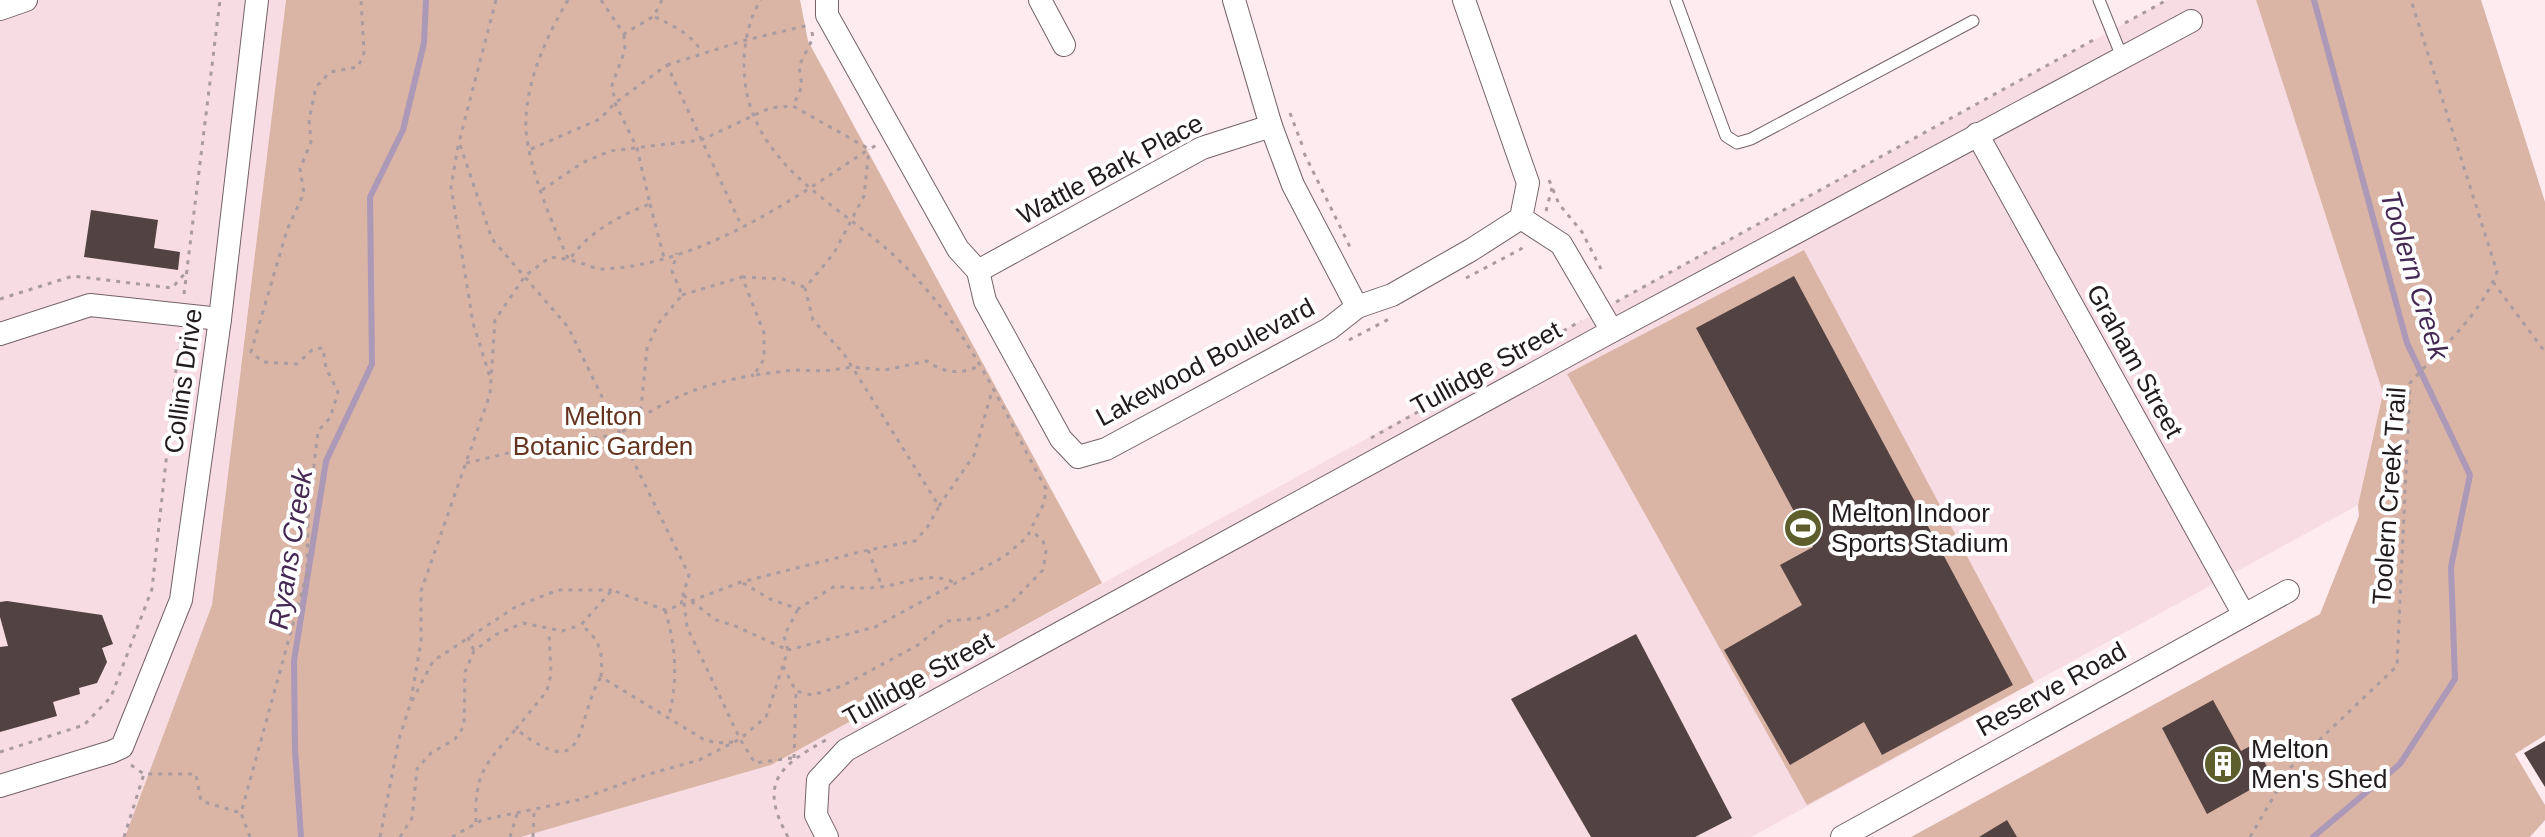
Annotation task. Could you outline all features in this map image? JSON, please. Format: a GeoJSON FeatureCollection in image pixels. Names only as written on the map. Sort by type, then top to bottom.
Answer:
{"type":"FeatureCollection","features":[{"type":"Feature","properties":{"kind":"street"},"geometry":{"type":"LineString","coordinates":[[0,9],[26,0]]}},
{"type":"Feature","properties":{"kind":"street","name":"Collins Drive"},"geometry":{"type":"LineString","coordinates":[[111,752],[122,747],[181,600],[220,319],[257,0]]}},
{"type":"Feature","properties":{"kind":"street","name":"Lakewood Boulevard"},"geometry":{"type":"LineString","coordinates":[[827,0],[827,15],[958,249],[978,271],[985,301],[1061,439],[1078,457],[1106,449],[1329,329],[1373,309],[1471,250],[1528,222]]}},
{"type":"Feature","properties":{"kind":"street"},"geometry":{"type":"LineString","coordinates":[[1040,0],[1064,45]]}},
{"type":"Feature","properties":{"kind":"street"},"geometry":{"type":"LineString","coordinates":[[1234,0],[1271,126],[1293,185],[1373,309]]}},
{"type":"Feature","properties":{"kind":"street"},"geometry":{"type":"LineString","coordinates":[[1464,0],[1528,183],[1528,222],[1561,244],[1612,331]]}},
{"type":"Feature","properties":{"kind":"street","name":"Tullidge Street"},"geometry":{"type":"LineString","coordinates":[[827,837],[816,815],[818,780],[846,750],[1612,331],[2191,21]]}},
{"type":"Feature","properties":{"kind":"street","name":"Wattle Bark Place"},"geometry":{"type":"LineString","coordinates":[[978,271],[1202,148],[1271,126]]}},
{"type":"Feature","properties":{"kind":"street","name":"Graham Street"},"geometry":{"type":"LineString","coordinates":[[1977,134],[2244,615]]}},
{"type":"Feature","properties":{"kind":"street"},"geometry":{"type":"LineString","coordinates":[[0,334],[90,305],[220,319]]}},
{"type":"Feature","properties":{"kind":"street","name":"Reserve Road"},"geometry":{"type":"LineString","coordinates":[[1842,837],[2288,591]]}},
{"type":"Feature","properties":{"kind":"street"},"geometry":{"type":"LineString","coordinates":[[0,786],[111,752]]}},
{"type":"Feature","properties":{"kind":"lane"},"geometry":{"type":"LineString","coordinates":[[1676,0],[1726,136],[1737,143],[1751,139],[1973,21]]}},
{"type":"Feature","properties":{"kind":"lane"},"geometry":{"type":"LineString","coordinates":[[2099,0],[2122,57]]}},
{"type":"Feature","properties":{"kind":"path"},"geometry":{"type":"LineString","coordinates":[[0,752],[84,725],[111,697],[152,589],[220,0]]}},
{"type":"Feature","properties":{"kind":"path"},"geometry":{"type":"LineString","coordinates":[[250,837],[241,813],[307,573],[308,518],[318,431],[330,418],[338,392],[326,368],[323,348],[313,349],[297,364],[263,362],[251,352],[287,230],[304,193],[300,169],[311,142],[309,120],[316,87],[330,72],[358,67],[364,53],[361,0]]}},
{"type":"Feature","properties":{"kind":"path"},"geometry":{"type":"LineString","coordinates":[[491,380],[473,323],[451,187],[459,142],[496,0]]}},
{"type":"Feature","properties":{"kind":"path"},"geometry":{"type":"LineString","coordinates":[[568,0],[542,53],[530,90],[526,130],[542,190],[569,260]]}},
{"type":"Feature","properties":{"kind":"path"},"geometry":{"type":"LineString","coordinates":[[601,0],[624,34],[625,50],[612,85],[615,103],[637,148],[664,258]]}},
{"type":"Feature","properties":{"kind":"path"},"geometry":{"type":"LineString","coordinates":[[624,34],[654,16],[662,0]]}},
{"type":"Feature","properties":{"kind":"path"},"geometry":{"type":"LineString","coordinates":[[683,595],[716,620],[788,650],[875,627],[1005,556],[1027,537],[1044,503],[1046,489],[979,366],[944,311],[878,242],[779,160],[757,127],[744,82],[746,40],[761,0]]}},
{"type":"Feature","properties":{"kind":"path"},"geometry":{"type":"LineString","coordinates":[[2411,0],[2497,272],[2493,282],[2545,352]]}},
{"type":"Feature","properties":{"kind":"path"},"geometry":{"type":"LineString","coordinates":[[654,16],[685,31],[702,52]]}},
{"type":"Feature","properties":{"kind":"path"},"geometry":{"type":"LineString","coordinates":[[531,149],[600,119],[615,103],[667,65],[702,52],[812,25],[813,38],[799,66],[802,86],[793,106]]}},
{"type":"Feature","properties":{"kind":"path"},"geometry":{"type":"LineString","coordinates":[[667,65],[742,227]]}},
{"type":"Feature","properties":{"kind":"path"},"geometry":{"type":"LineString","coordinates":[[542,190],[582,163],[610,151],[701,140],[770,108],[793,106],[869,149]]}},
{"type":"Feature","properties":{"kind":"path"},"geometry":{"type":"LineString","coordinates":[[380,837],[421,642],[421,591],[490,394],[495,320],[525,276],[550,257],[599,269],[649,263],[664,258],[742,227],[895,136]]}},
{"type":"Feature","properties":{"kind":"path"},"geometry":{"type":"LineString","coordinates":[[410,705],[433,661],[517,606],[558,590],[612,590],[665,610],[681,605],[689,575],[568,327],[492,239],[459,142]]}},
{"type":"Feature","properties":{"kind":"path"},"geometry":{"type":"LineString","coordinates":[[805,288],[834,253],[864,196],[869,149]]}},
{"type":"Feature","properties":{"kind":"path"},"geometry":{"type":"LineString","coordinates":[[1284,160],[1305,152],[1357,260]]}},
{"type":"Feature","properties":{"kind":"path"},"geometry":{"type":"LineString","coordinates":[[1547,173],[1569,219],[1582,232],[1603,273]]}},
{"type":"Feature","properties":{"kind":"path"},"geometry":{"type":"LineString","coordinates":[[1467,278],[1521,249],[1528,222],[1546,213],[1552,188]]}},
{"type":"Feature","properties":{"kind":"path"},"geometry":{"type":"LineString","coordinates":[[569,260],[582,242],[603,226],[650,204]]}},
{"type":"Feature","properties":{"kind":"path"},"geometry":{"type":"LineString","coordinates":[[677,253],[672,271],[682,295]]}},
{"type":"Feature","properties":{"kind":"path"},"geometry":{"type":"LineString","coordinates":[[640,418],[647,348],[658,324],[682,295],[742,277],[783,279],[805,288]]}},
{"type":"Feature","properties":{"kind":"path"},"geometry":{"type":"LineString","coordinates":[[742,277],[764,333],[764,359],[754,375]]}},
{"type":"Feature","properties":{"kind":"path","name":"Toolern Creek Trail"},"geometry":{"type":"LineString","coordinates":[[2250,837],[2291,767],[2397,666],[2410,383],[2489,293],[2493,282]]}},
{"type":"Feature","properties":{"kind":"path"},"geometry":{"type":"LineString","coordinates":[[805,288],[813,320],[852,367],[939,506]]}},
{"type":"Feature","properties":{"kind":"path"},"geometry":{"type":"LineString","coordinates":[[1346,342],[1373,309],[1400,313]]}},
{"type":"Feature","properties":{"kind":"path"},"geometry":{"type":"LineString","coordinates":[[465,463],[538,446],[620,434],[640,418],[686,392],[711,383],[793,370],[825,371],[852,367],[885,370],[927,361],[937,368],[964,374],[979,366]]}},
{"type":"Feature","properties":{"kind":"path"},"geometry":{"type":"LineString","coordinates":[[691,601],[741,582],[915,541],[927,528],[974,455],[992,390]]}},
{"type":"Feature","properties":{"kind":"path"},"geometry":{"type":"LineString","coordinates":[[796,691],[812,695],[842,686],[918,645],[947,621],[981,618],[1008,606],[1043,570],[1046,551],[1043,541],[1031,530]]}},
{"type":"Feature","properties":{"kind":"path"},"geometry":{"type":"LineString","coordinates":[[868,550],[882,587]]}},
{"type":"Feature","properties":{"kind":"path"},"geometry":{"type":"LineString","coordinates":[[452,837],[476,823],[578,800],[649,774],[699,760],[737,740],[766,717],[788,650],[784,636],[798,609],[835,586],[853,589],[882,587],[941,576],[955,583]]}},
{"type":"Feature","properties":{"kind":"path"},"geometry":{"type":"LineString","coordinates":[[741,582],[770,599],[798,609]]}},
{"type":"Feature","properties":{"kind":"path"},"geometry":{"type":"LineString","coordinates":[[400,837],[412,818],[417,769],[431,753],[455,739],[464,726],[465,672],[474,651],[495,635],[523,623],[549,631],[581,625],[612,590]]}},
{"type":"Feature","properties":{"kind":"path"},"geometry":{"type":"LineString","coordinates":[[683,595],[687,627],[737,740],[755,763],[807,756]]}},
{"type":"Feature","properties":{"kind":"path"},"geometry":{"type":"LineString","coordinates":[[665,610],[673,635],[676,689],[669,716]]}},
{"type":"Feature","properties":{"kind":"path"},"geometry":{"type":"LineString","coordinates":[[516,729],[540,748],[566,751],[580,738],[591,692],[601,677],[603,655],[592,633],[581,625]]}},
{"type":"Feature","properties":{"kind":"path"},"geometry":{"type":"LineString","coordinates":[[476,823],[475,802],[484,765],[547,691],[551,674],[549,631]]}},
{"type":"Feature","properties":{"kind":"path"},"geometry":{"type":"LineString","coordinates":[[468,637],[474,651]]}},
{"type":"Feature","properties":{"kind":"path"},"geometry":{"type":"LineString","coordinates":[[783,665],[796,691],[794,758]]}},
{"type":"Feature","properties":{"kind":"path"},"geometry":{"type":"LineString","coordinates":[[601,677],[703,739],[716,743],[737,740]]}},
{"type":"Feature","properties":{"kind":"path"},"geometry":{"type":"LineString","coordinates":[[111,752],[144,774],[196,774],[201,801],[241,813]]}},
{"type":"Feature","properties":{"kind":"path"},"geometry":{"type":"LineString","coordinates":[[124,837],[144,774]]}},
{"type":"Feature","properties":{"kind":"path"},"geometry":{"type":"LineString","coordinates":[[532,836],[534,810]]}},
{"type":"Feature","properties":{"kind":"path"},"geometry":{"type":"LineString","coordinates":[[510,837],[517,814]]}},
{"type":"Feature","properties":{"kind":"shaded area"},"geometry":{"type":"Polygon","coordinates":[[[0,0],[286,0],[212,605],[125,837],[0,837],[0,0]]]}},
{"type":"Feature","properties":{"kind":"shaded area"},"geometry":{"type":"Polygon","coordinates":[[[2167,0],[2256,0],[2383,393],[2358,505],[1751,837],[521,837],[771,765],[2167,0]]]}},
{"type":"Feature","properties":{"kind":"green space","name":"Melton Botanic Garden"},"geometry":{"type":"Polygon","coordinates":[[[286,0],[800,0],[808,41],[1102,583],[771,765],[521,837],[125,837],[212,605],[286,0]]]}},
{"type":"Feature","properties":{"kind":"green space"},"geometry":{"type":"Polygon","coordinates":[[[2256,0],[2481,0],[2545,202],[2545,735],[2515,754],[2545,805],[2545,820],[2530,837],[1911,837],[2320,614],[2359,516],[2358,505],[2383,393],[2256,0]]]}},
{"type":"Feature","properties":{"kind":"green space","name":"Melton Indoor Sports Stadium"},"geometry":{"type":"Polygon","coordinates":[[[1804,250],[2034,682],[1807,805],[1567,374],[1804,250]]]}},
{"type":"Feature","properties":{"kind":"building"},"geometry":{"type":"Polygon","coordinates":[[[91,210],[158,220],[154,248],[180,252],[178,270],[84,257],[91,210]]]}},
{"type":"Feature","properties":{"kind":"building","name":"Melton Indoor Sports Stadium"},"geometry":{"type":"Polygon","coordinates":[[[1794,276],[2013,685],[1882,755],[1864,722],[1790,765],[1724,650],[1802,605],[1780,565],[1813,547],[1696,328],[1794,276]]]}},
{"type":"Feature","properties":{"kind":"building"},"geometry":{"type":"Polygon","coordinates":[[[0,602],[102,615],[113,644],[102,648],[107,662],[97,683],[79,688],[80,694],[53,702],[57,716],[0,732],[0,647],[8,646],[0,617],[0,602]]]}},
{"type":"Feature","properties":{"kind":"building"},"geometry":{"type":"Polygon","coordinates":[[[1636,634],[1732,818],[1695,837],[1591,837],[1511,699],[1636,634]]]}},
{"type":"Feature","properties":{"kind":"building","name":"Melton Men's Shed"},"geometry":{"type":"Polygon","coordinates":[[[2213,700],[2241,751],[2254,744],[2273,777],[2207,814],[2162,728],[2213,700]]]}},
{"type":"Feature","properties":{"kind":"building"},"geometry":{"type":"Polygon","coordinates":[[[2545,741],[2545,787],[2524,753],[2545,741]]]}},
{"type":"Feature","properties":{"kind":"building"},"geometry":{"type":"Polygon","coordinates":[[[2007,820],[2017,837],[1979,837],[2007,820]]]}},
{"type":"Feature","properties":{"kind":"waterway","name":"Ryans Creek"},"geometry":{"type":"LineString","coordinates":[[301,837],[295,749],[294,661],[326,461],[372,364],[370,197],[403,130],[424,43],[426,0]]}},
{"type":"Feature","properties":{"kind":"waterway","name":"Toolern Creek"},"geometry":{"type":"LineString","coordinates":[[2313,837],[2400,764],[2455,679],[2451,567],[2470,475],[2407,343],[2314,0]]}},
{"type":"Feature","properties":{"kind":"place","name":"Melton Indoor Sports Stadium"},"geometry":{"type":"Point","coordinates":[1803,528]}},
{"type":"Feature","properties":{"kind":"place","name":"Melton Men's Shed"},"geometry":{"type":"Point","coordinates":[2223,764]}}]}
